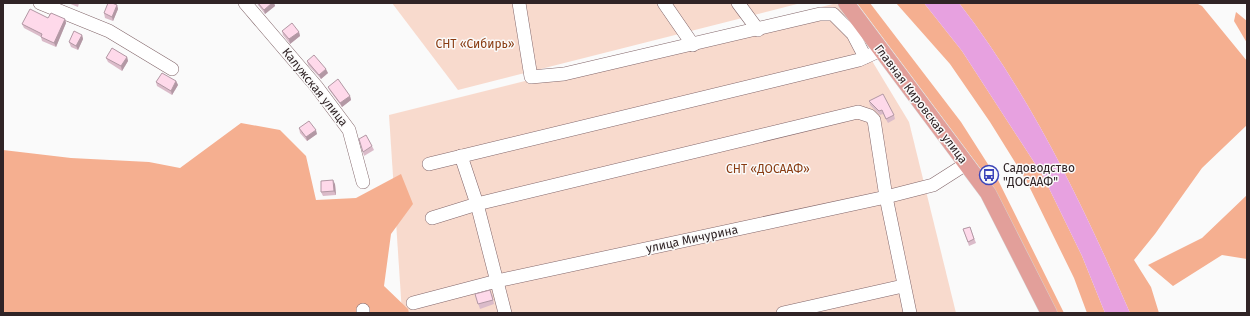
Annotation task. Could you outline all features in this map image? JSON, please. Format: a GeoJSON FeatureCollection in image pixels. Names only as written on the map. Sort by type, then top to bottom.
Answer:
{"type":"FeatureCollection","features":[{"type":"Feature","properties":{"kind":"main road","name":"Главная Кировская улица"},"geometry":{"type":"LineString","coordinates":[[846,3],[988,193],[1049,313]]}},
{"type":"Feature","properties":{"kind":"street"},"geometry":{"type":"LineString","coordinates":[[40,3],[109,31],[172,69]]}},
{"type":"Feature","properties":{"kind":"street","name":"Калужская улица"},"geometry":{"type":"LineString","coordinates":[[245,3],[316,86],[350,130],[363,182]]}},
{"type":"Feature","properties":{"kind":"street"},"geometry":{"type":"LineString","coordinates":[[519,3],[531,77],[564,74],[758,30],[820,14],[833,14],[853,34],[864,57]]}},
{"type":"Feature","properties":{"kind":"street"},"geometry":{"type":"LineString","coordinates":[[664,3],[693,45]]}},
{"type":"Feature","properties":{"kind":"street"},"geometry":{"type":"LineString","coordinates":[[738,3],[758,30]]}},
{"type":"Feature","properties":{"kind":"street"},"geometry":{"type":"LineString","coordinates":[[429,164],[864,57],[881,50]]}},
{"type":"Feature","properties":{"kind":"street"},"geometry":{"type":"LineString","coordinates":[[432,218],[477,204],[858,112],[870,116],[874,120],[886,197],[910,313]]}},
{"type":"Feature","properties":{"kind":"street"},"geometry":{"type":"LineString","coordinates":[[461,156],[477,204],[504,313]]}},
{"type":"Feature","properties":{"kind":"street","name":"улица Мичурина"},"geometry":{"type":"LineString","coordinates":[[413,303],[497,281],[886,197],[933,185],[966,164]]}},
{"type":"Feature","properties":{"kind":"street"},"geometry":{"type":"LineString","coordinates":[[784,313],[904,286]]}},
{"type":"Feature","properties":{"kind":"green space","name":"СНТ «Сибирь»"},"geometry":{"type":"Polygon","coordinates":[[[392,3],[801,3],[458,90],[392,3]]]}},
{"type":"Feature","properties":{"kind":"green space","name":"СНТ «ДОСААФ»"},"geometry":{"type":"Polygon","coordinates":[[[837,3],[909,122],[956,313],[402,313],[389,115],[837,3]]]}},
{"type":"Feature","properties":{"kind":"shaded area"},"geometry":{"type":"Polygon","coordinates":[[[857,3],[870,3],[961,122],[998,180],[1064,313],[1057,313],[989,180],[857,3]]]}},
{"type":"Feature","properties":{"kind":"shaded area"},"geometry":{"type":"Polygon","coordinates":[[[896,3],[924,3],[962,51],[1043,176],[1082,256],[1105,313],[1087,313],[1074,278],[1026,180],[990,122],[950,64],[896,3]]]}},
{"type":"Feature","properties":{"kind":"shaded area"},"geometry":{"type":"Polygon","coordinates":[[[924,3],[959,3],[1009,75],[1054,152],[1094,232],[1130,313],[1105,313],[1082,256],[1043,176],[962,51],[924,3]]]}},
{"type":"Feature","properties":{"kind":"shaded area"},"geometry":{"type":"Polygon","coordinates":[[[959,3],[1196,3],[1202,6],[1247,61],[1247,125],[1202,168],[1155,234],[1134,260],[1151,287],[1159,313],[1130,313],[1094,232],[1054,152],[1009,75],[959,3]]]}},
{"type":"Feature","properties":{"kind":"shaded area"},"geometry":{"type":"Polygon","coordinates":[[[1236,12],[1247,21],[1247,43],[1234,21],[1236,12]]]}},
{"type":"Feature","properties":{"kind":"shaded area"},"geometry":{"type":"Polygon","coordinates":[[[241,123],[280,130],[306,156],[316,200],[356,198],[401,174],[413,204],[391,234],[384,286],[408,309],[409,313],[3,313],[3,150],[71,158],[149,162],[180,168],[241,123]]]}},
{"type":"Feature","properties":{"kind":"shaded area"},"geometry":{"type":"Polygon","coordinates":[[[1247,195],[1247,259],[1222,255],[1173,286],[1148,265],[1202,238],[1247,195]]]}},
{"type":"Feature","properties":{"kind":"building"},"geometry":{"type":"Polygon","coordinates":[[[108,3],[117,5],[112,17],[104,13],[108,3]]]}},
{"type":"Feature","properties":{"kind":"building"},"geometry":{"type":"Polygon","coordinates":[[[258,3],[272,3],[264,10],[258,3]]]}},
{"type":"Feature","properties":{"kind":"building"},"geometry":{"type":"Polygon","coordinates":[[[30,9],[48,18],[51,13],[65,19],[54,43],[41,37],[42,34],[22,24],[30,9]]]}},
{"type":"Feature","properties":{"kind":"building"},"geometry":{"type":"Polygon","coordinates":[[[292,23],[299,32],[289,39],[282,31],[292,23]]]}},
{"type":"Feature","properties":{"kind":"building"},"geometry":{"type":"Polygon","coordinates":[[[74,31],[82,35],[76,46],[69,42],[74,31]]]}},
{"type":"Feature","properties":{"kind":"building"},"geometry":{"type":"Polygon","coordinates":[[[112,48],[127,57],[121,66],[106,58],[112,48]]]}},
{"type":"Feature","properties":{"kind":"building"},"geometry":{"type":"Polygon","coordinates":[[[314,55],[326,69],[319,75],[307,61],[314,55]]]}},
{"type":"Feature","properties":{"kind":"building"},"geometry":{"type":"Polygon","coordinates":[[[162,73],[176,81],[171,91],[156,82],[162,73]]]}},
{"type":"Feature","properties":{"kind":"building"},"geometry":{"type":"Polygon","coordinates":[[[338,79],[350,96],[340,103],[328,87],[338,79]]]}},
{"type":"Feature","properties":{"kind":"building"},"geometry":{"type":"Polygon","coordinates":[[[883,94],[894,115],[886,119],[882,110],[879,111],[869,101],[883,94]]]}},
{"type":"Feature","properties":{"kind":"building"},"geometry":{"type":"Polygon","coordinates":[[[309,121],[316,130],[306,137],[299,128],[309,121]]]}},
{"type":"Feature","properties":{"kind":"building"},"geometry":{"type":"Polygon","coordinates":[[[366,135],[372,146],[363,152],[359,139],[366,135]]]}},
{"type":"Feature","properties":{"kind":"building"},"geometry":{"type":"Polygon","coordinates":[[[333,180],[334,191],[321,192],[321,181],[333,180]]]}},
{"type":"Feature","properties":{"kind":"building"},"geometry":{"type":"Polygon","coordinates":[[[970,227],[974,239],[968,242],[963,229],[970,227]]]}},
{"type":"Feature","properties":{"kind":"building"},"geometry":{"type":"Polygon","coordinates":[[[490,290],[493,300],[478,304],[475,294],[490,290]]]}},
{"type":"Feature","properties":{"kind":"place","name":"Садоводство \"ДОСААФ\""},"geometry":{"type":"Point","coordinates":[989,175]}}]}
